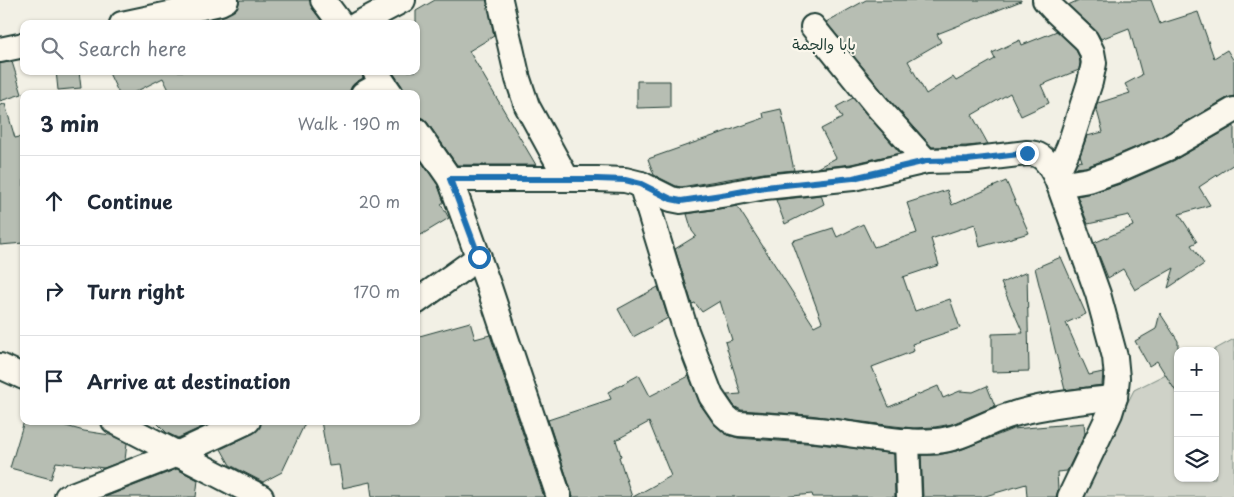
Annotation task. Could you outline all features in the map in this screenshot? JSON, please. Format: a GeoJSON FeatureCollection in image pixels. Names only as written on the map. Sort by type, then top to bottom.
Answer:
{"type":"FeatureCollection","features":[{"type":"Feature","properties":{"kind":"street"},"geometry":{"type":"LineString","coordinates":[[141,20],[220,3],[226,0]]}},
{"type":"Feature","properties":{"kind":"street"},"geometry":{"type":"LineString","coordinates":[[323,0],[338,20]]}},
{"type":"Feature","properties":{"kind":"street"},"geometry":{"type":"LineString","coordinates":[[366,20],[403,0]]}},
{"type":"Feature","properties":{"kind":"street"},"geometry":{"type":"LineString","coordinates":[[500,0],[518,80],[527,106],[567,179]]}},
{"type":"Feature","properties":{"kind":"street"},"geometry":{"type":"LineString","coordinates":[[1045,0],[1086,40],[1092,52],[1094,63],[1090,82],[1057,180]]}},
{"type":"Feature","properties":{"kind":"street"},"geometry":{"type":"LineString","coordinates":[[813,27],[876,105],[926,161]]}},
{"type":"Feature","properties":{"kind":"street"},"geometry":{"type":"LineString","coordinates":[[0,50],[20,46]]}},
{"type":"Feature","properties":{"kind":"street"},"geometry":{"type":"LineString","coordinates":[[1057,180],[1089,180],[1133,164],[1168,148],[1234,110]]}},
{"type":"Feature","properties":{"kind":"street"},"geometry":{"type":"LineString","coordinates":[[420,136],[450,179],[479,257],[559,497]]}},
{"type":"Feature","properties":{"kind":"street"},"geometry":{"type":"LineString","coordinates":[[450,179],[625,180],[641,184],[671,199],[681,201],[765,187],[853,178],[926,161],[968,160],[1027,153],[1036,154],[1044,159],[1057,180],[1098,294],[1115,357],[1115,397],[1110,413],[1070,497]]}},
{"type":"Feature","properties":{"kind":"street"},"geometry":{"type":"LineString","coordinates":[[641,184],[686,331],[711,396],[724,415],[732,422],[849,434],[882,440],[936,441],[955,438],[1012,414],[1036,408],[1115,397]]}},
{"type":"Feature","properties":{"kind":"street"},"geometry":{"type":"LineString","coordinates":[[420,299],[479,257]]}},
{"type":"Feature","properties":{"kind":"street"},"geometry":{"type":"LineString","coordinates":[[0,366],[20,375]]}},
{"type":"Feature","properties":{"kind":"street"},"geometry":{"type":"LineString","coordinates":[[122,425],[261,497]]}},
{"type":"Feature","properties":{"kind":"street"},"geometry":{"type":"LineString","coordinates":[[67,497],[108,489],[231,425]]}},
{"type":"Feature","properties":{"kind":"street"},"geometry":{"type":"LineString","coordinates":[[906,441],[909,497]]}},
{"type":"Feature","properties":{"kind":"shaded area"},"geometry":{"type":"Polygon","coordinates":[[[1234,339],[1234,497],[1080,497],[1134,390],[1174,370],[1174,482],[1219,482],[1219,347],[1234,339]]]}},
{"type":"Feature","properties":{"kind":"building"},"geometry":{"type":"Polygon","coordinates":[[[240,0],[310,0],[312,8],[321,20],[205,20],[226,15],[237,8],[240,0]]]}},
{"type":"Feature","properties":{"kind":"building"},"geometry":{"type":"Polygon","coordinates":[[[435,0],[487,0],[494,36],[469,51],[536,165],[457,165],[427,122],[420,117],[420,90],[404,90],[395,75],[420,75],[420,20],[416,20],[416,11],[435,0]]]}},
{"type":"Feature","properties":{"kind":"building"},"geometry":{"type":"Polygon","coordinates":[[[866,0],[1021,0],[937,34],[941,42],[908,61],[926,94],[953,77],[956,81],[995,59],[992,53],[1020,40],[1022,45],[1057,31],[1075,48],[1079,56],[1079,70],[1041,85],[1049,103],[1021,116],[1010,93],[972,115],[988,144],[932,147],[886,96],[826,22],[866,0]]]}},
{"type":"Feature","properties":{"kind":"building"},"geometry":{"type":"Polygon","coordinates":[[[1079,0],[1151,0],[1160,24],[1198,12],[1214,58],[1227,50],[1234,61],[1234,96],[1227,98],[1162,136],[1086,167],[1074,168],[1077,162],[1082,161],[1080,155],[1087,136],[1103,132],[1096,107],[1098,103],[1130,93],[1125,84],[1142,75],[1129,28],[1101,39],[1095,30],[1068,5],[1079,0]]]}},
{"type":"Feature","properties":{"kind":"building"},"geometry":{"type":"Polygon","coordinates":[[[12,62],[21,90],[20,95],[0,101],[0,63],[12,62]]]}},
{"type":"Feature","properties":{"kind":"building"},"geometry":{"type":"Polygon","coordinates":[[[56,75],[79,75],[81,88],[58,90],[56,75]]]}},
{"type":"Feature","properties":{"kind":"building"},"geometry":{"type":"Polygon","coordinates":[[[110,75],[362,75],[363,78],[356,82],[350,90],[169,90],[163,78],[139,90],[117,90],[110,75]]]}},
{"type":"Feature","properties":{"kind":"building"},"geometry":{"type":"Polygon","coordinates":[[[637,81],[670,81],[670,107],[637,108],[637,81]]]}},
{"type":"Feature","properties":{"kind":"building"},"geometry":{"type":"Polygon","coordinates":[[[853,98],[900,153],[851,164],[817,168],[836,158],[821,129],[842,118],[836,107],[853,98]]]}},
{"type":"Feature","properties":{"kind":"building"},"geometry":{"type":"Polygon","coordinates":[[[5,104],[15,138],[20,137],[20,243],[0,245],[0,105],[5,104]]]}},
{"type":"Feature","properties":{"kind":"building"},"geometry":{"type":"Polygon","coordinates":[[[781,109],[794,170],[681,187],[654,175],[648,159],[764,118],[763,113],[781,109]]]}},
{"type":"Feature","properties":{"kind":"building"},"geometry":{"type":"Polygon","coordinates":[[[1234,126],[1234,164],[1199,187],[1210,205],[1179,214],[1197,242],[1191,245],[1204,264],[1168,288],[1174,268],[1135,290],[1123,269],[1108,278],[1094,243],[1133,226],[1129,215],[1088,224],[1077,196],[1120,184],[1173,161],[1234,126]]]}},
{"type":"Feature","properties":{"kind":"building"},"geometry":{"type":"Polygon","coordinates":[[[420,160],[438,185],[444,202],[441,204],[449,218],[420,236],[420,160]]]}},
{"type":"Feature","properties":{"kind":"building"},"geometry":{"type":"Polygon","coordinates":[[[1006,181],[1029,233],[980,247],[975,224],[931,239],[939,265],[903,277],[915,311],[950,299],[960,328],[912,344],[914,351],[872,367],[889,407],[938,386],[943,398],[960,391],[973,392],[987,386],[995,406],[952,424],[914,428],[809,415],[741,410],[734,406],[727,395],[741,394],[725,342],[732,340],[720,301],[702,312],[695,303],[692,304],[675,249],[696,236],[692,231],[687,214],[737,206],[814,326],[822,322],[792,241],[833,228],[837,237],[863,224],[874,247],[917,233],[907,203],[947,190],[952,205],[1006,181]]]}},
{"type":"Feature","properties":{"kind":"building"},"geometry":{"type":"Polygon","coordinates":[[[821,195],[824,204],[785,224],[776,200],[821,195]]]}},
{"type":"Feature","properties":{"kind":"building"},"geometry":{"type":"Polygon","coordinates":[[[1061,257],[1086,314],[1066,323],[1089,375],[1103,372],[1102,385],[1065,390],[1035,268],[1061,257]]]}},
{"type":"Feature","properties":{"kind":"building"},"geometry":{"type":"Polygon","coordinates":[[[1027,272],[1029,371],[992,372],[992,334],[1023,333],[1001,283],[1027,272]]]}},
{"type":"Feature","properties":{"kind":"building"},"geometry":{"type":"Polygon","coordinates":[[[658,287],[668,318],[633,337],[618,309],[658,287]]]}},
{"type":"Feature","properties":{"kind":"building"},"geometry":{"type":"Polygon","coordinates":[[[1160,313],[1178,341],[1178,347],[1174,347],[1174,389],[1157,361],[1149,366],[1135,341],[1156,329],[1160,313]]]}},
{"type":"Feature","properties":{"kind":"building"},"geometry":{"type":"Polygon","coordinates":[[[470,322],[475,339],[490,335],[544,497],[372,497],[370,482],[343,488],[339,465],[329,466],[322,425],[420,425],[420,336],[470,322]]]}},
{"type":"Feature","properties":{"kind":"building"},"geometry":{"type":"Polygon","coordinates":[[[639,375],[650,396],[689,376],[700,404],[715,425],[728,435],[738,438],[820,444],[894,454],[895,497],[813,497],[812,494],[783,497],[633,497],[671,476],[649,422],[616,440],[621,456],[619,457],[632,497],[572,497],[548,420],[611,399],[608,392],[639,375]]]}},
{"type":"Feature","properties":{"kind":"building"},"geometry":{"type":"Polygon","coordinates":[[[1084,423],[1085,434],[1067,471],[1057,472],[1058,490],[1056,497],[1027,497],[1026,484],[982,497],[923,497],[921,455],[938,455],[960,450],[1013,429],[1084,423]]]}},
{"type":"Feature","properties":{"kind":"building"},"geometry":{"type":"Polygon","coordinates":[[[23,425],[62,425],[110,435],[127,443],[125,460],[104,468],[56,462],[51,479],[10,468],[23,425]]]}},
{"type":"Feature","properties":{"kind":"building"},"geometry":{"type":"Polygon","coordinates":[[[159,425],[206,425],[178,438],[167,433],[159,425]]]}},
{"type":"Feature","properties":{"kind":"building"},"geometry":{"type":"Polygon","coordinates":[[[260,425],[304,425],[282,472],[263,482],[230,465],[221,449],[254,433],[260,425]]]}},
{"type":"Feature","properties":{"kind":"building"},"geometry":{"type":"Polygon","coordinates":[[[177,469],[198,480],[196,497],[105,497],[177,469]]]}},
{"type":"Feature","properties":{"kind":"district","name":"بابا والجمة"},"geometry":{"type":"Point","coordinates":[824,43]}},
{"type":"Feature","properties":{"kind":"route"},"geometry":{"type":"LineString","coordinates":[[479,257],[450,179],[625,180],[641,184],[671,199],[681,201],[765,187],[853,178],[926,161],[968,160],[1027,153]]}}]}
